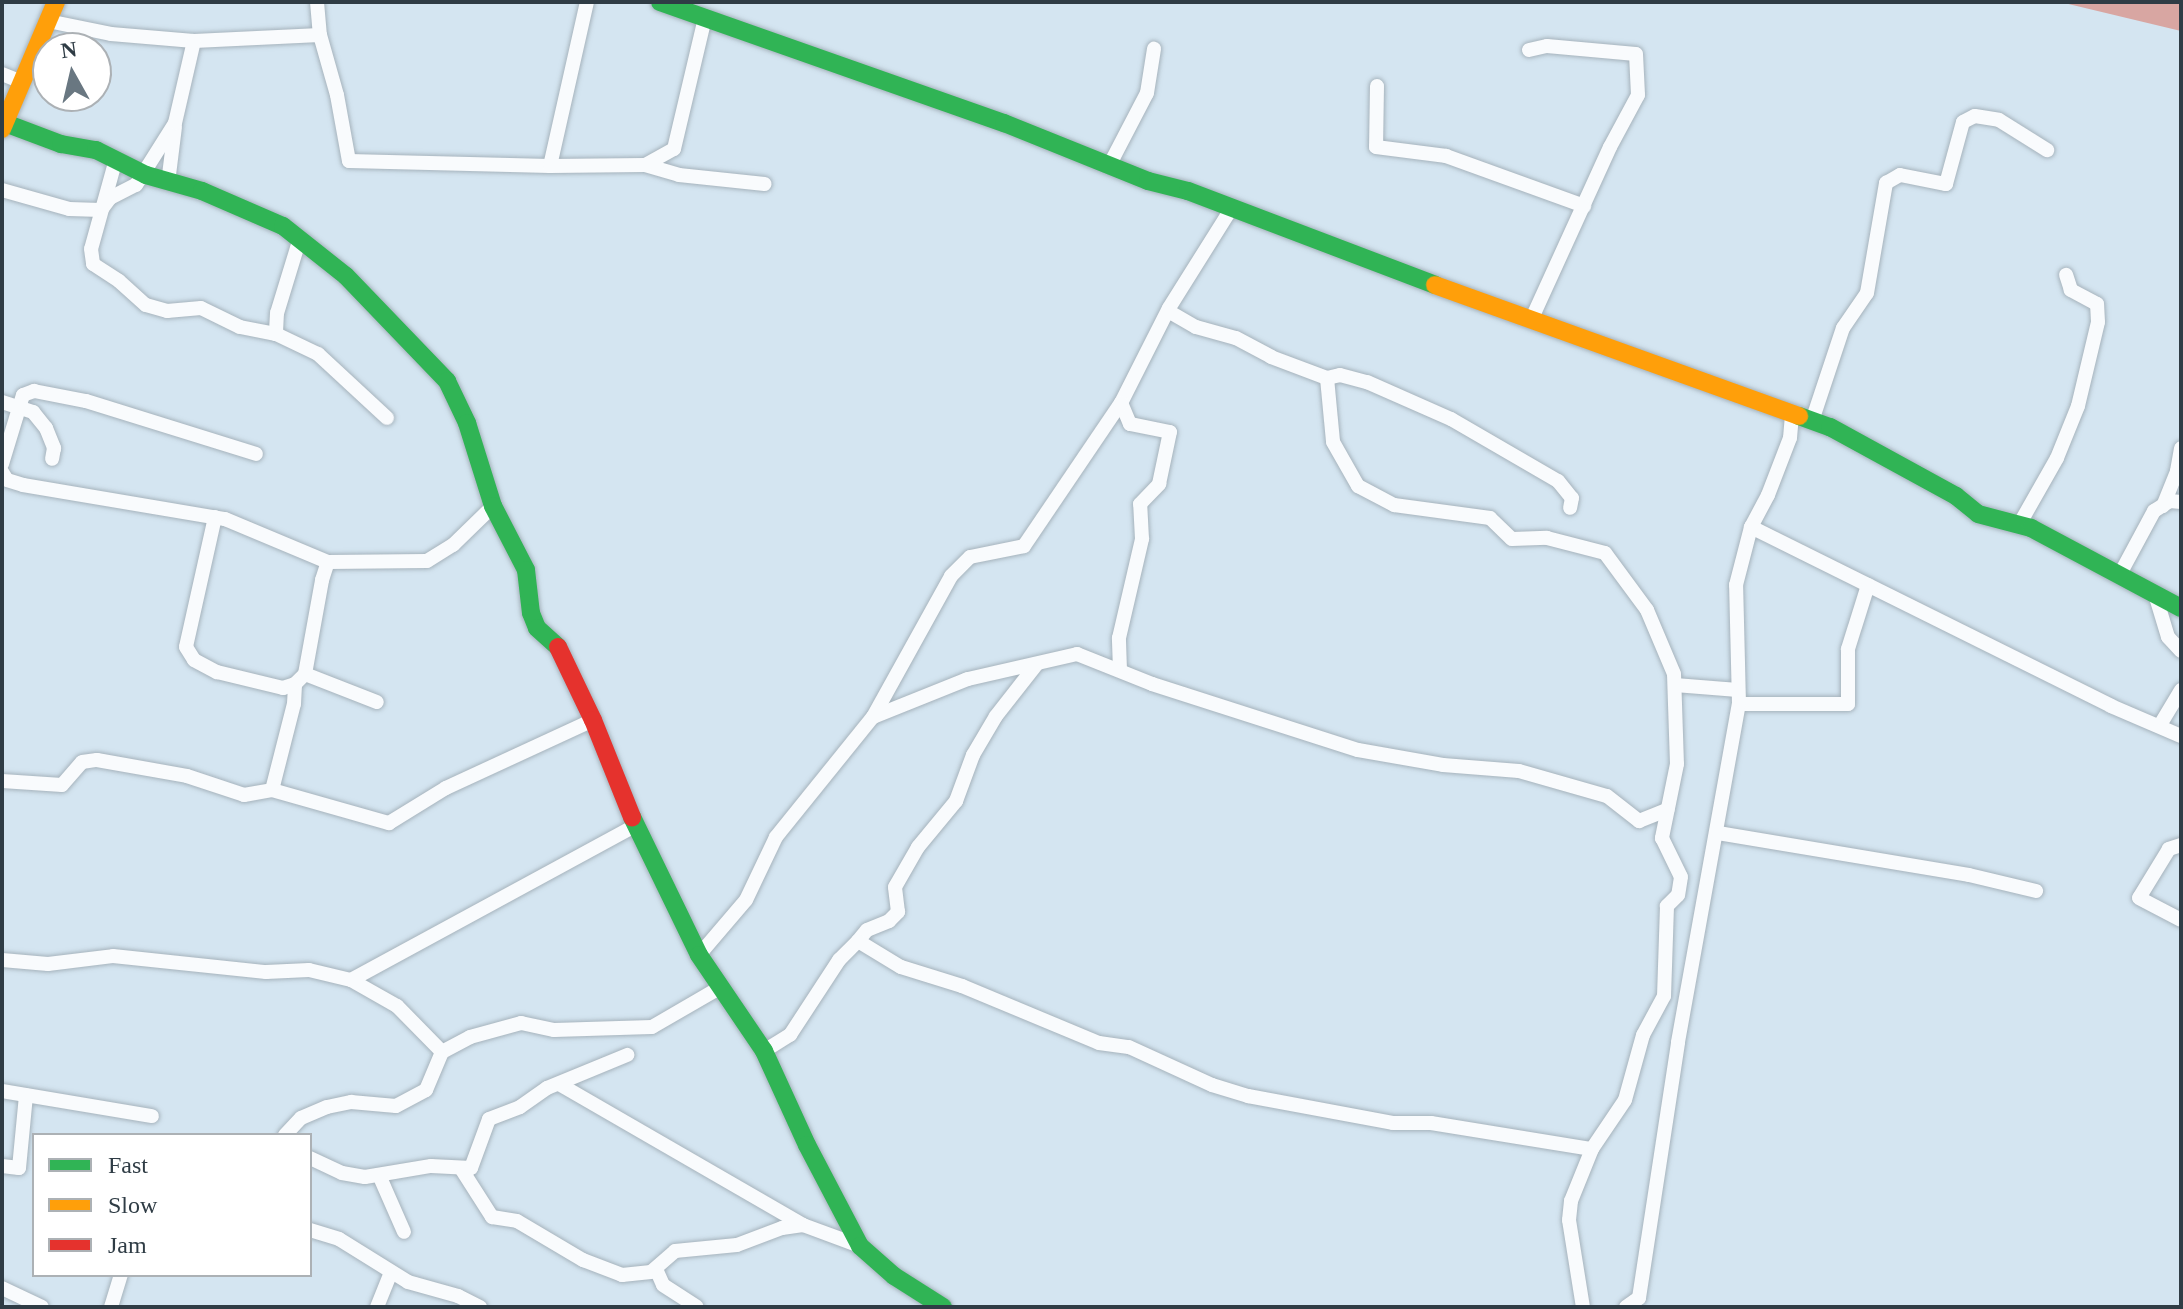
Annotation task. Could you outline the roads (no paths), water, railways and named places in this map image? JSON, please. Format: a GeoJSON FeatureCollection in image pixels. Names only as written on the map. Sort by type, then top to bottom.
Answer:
{"type":"FeatureCollection","features":[{"type":"Feature","properties":{"kind":"street"},"geometry":{"type":"LineString","coordinates":[[56,2],[3,126],[116,159],[168,183],[193,188],[251,210],[300,238],[346,276],[447,381],[467,423],[493,506],[526,570],[531,613],[537,628],[556,643],[593,720],[614,779],[699,955],[764,1051],[807,1145],[860,1246],[894,1276],[943,1307]]}},
{"type":"Feature","properties":{"kind":"street"},"geometry":{"type":"LineString","coordinates":[[317,2],[320,35],[337,95],[349,161],[645,165],[679,175],[765,184]]}},
{"type":"Feature","properties":{"kind":"street"},"geometry":{"type":"LineString","coordinates":[[550,166],[587,2]]}},
{"type":"Feature","properties":{"kind":"street"},"geometry":{"type":"LineString","coordinates":[[660,2],[1004,123],[1148,181],[1188,191],[1531,320],[1792,413],[1897,462],[1956,496],[1978,514],[2019,525],[2181,608]]}},
{"type":"Feature","properties":{"kind":"street"},"geometry":{"type":"LineString","coordinates":[[679,175],[674,149],[705,18]]}},
{"type":"Feature","properties":{"kind":"street"},"geometry":{"type":"LineString","coordinates":[[48,21],[111,34],[194,41],[320,35]]}},
{"type":"Feature","properties":{"kind":"street"},"geometry":{"type":"LineString","coordinates":[[168,183],[175,123],[194,41]]}},
{"type":"Feature","properties":{"kind":"street"},"geometry":{"type":"LineString","coordinates":[[1529,50],[1547,46],[1636,54],[1638,95],[1531,320]]}},
{"type":"Feature","properties":{"kind":"street"},"geometry":{"type":"LineString","coordinates":[[1109,166],[1147,93],[1154,49]]}},
{"type":"Feature","properties":{"kind":"street"},"geometry":{"type":"LineString","coordinates":[[2,74],[22,82]]}},
{"type":"Feature","properties":{"kind":"street"},"geometry":{"type":"LineString","coordinates":[[1377,86],[1376,147],[1446,156],[1584,206]]}},
{"type":"Feature","properties":{"kind":"street"},"geometry":{"type":"LineString","coordinates":[[1812,421],[1843,328],[1867,293],[1886,183],[1900,175],[1946,184],[1963,122],[1975,116],[1999,120],[2047,150]]}},
{"type":"Feature","properties":{"kind":"street"},"geometry":{"type":"LineString","coordinates":[[101,210],[110,198],[136,185],[141,172],[175,123]]}},
{"type":"Feature","properties":{"kind":"street"},"geometry":{"type":"LineString","coordinates":[[645,165],[674,149]]}},
{"type":"Feature","properties":{"kind":"street"},"geometry":{"type":"LineString","coordinates":[[116,159],[91,249],[93,264],[119,281],[146,305],[167,311],[201,308],[240,327],[276,334],[318,354],[387,418]]}},
{"type":"Feature","properties":{"kind":"street"},"geometry":{"type":"LineString","coordinates":[[2,190],[69,209],[82,207],[101,210]]}},
{"type":"Feature","properties":{"kind":"street"},"geometry":{"type":"LineString","coordinates":[[699,955],[746,900],[776,837],[873,717],[951,576],[970,557],[1024,546],[1121,403],[1168,311],[1231,209]]}},
{"type":"Feature","properties":{"kind":"street"},"geometry":{"type":"LineString","coordinates":[[276,334],[277,313],[300,238]]}},
{"type":"Feature","properties":{"kind":"street"},"geometry":{"type":"LineString","coordinates":[[2019,525],[2068,432],[2098,322],[2097,304],[2071,290],[2066,275]]}},
{"type":"Feature","properties":{"kind":"street"},"geometry":{"type":"LineString","coordinates":[[1168,311],[1196,327],[1236,338],[1271,357],[1327,378],[1340,375],[1367,382],[1451,419],[1558,481],[1572,498],[1570,508]]}},
{"type":"Feature","properties":{"kind":"street"},"geometry":{"type":"LineString","coordinates":[[1327,378],[1333,442],[1358,486],[1394,505],[1490,518],[1512,539],[1547,538],[1605,553],[1647,610],[1668,654],[1675,685],[1678,749],[1662,838],[1681,877],[1678,895],[1667,906],[1664,996],[1643,1035],[1619,1112],[1592,1149],[1576,1185],[1569,1220],[1583,1307]]}},
{"type":"Feature","properties":{"kind":"street"},"geometry":{"type":"LineString","coordinates":[[2,464],[23,395],[34,391],[199,433],[256,454]]}},
{"type":"Feature","properties":{"kind":"street"},"geometry":{"type":"LineString","coordinates":[[2,402],[33,412],[46,428],[54,448],[52,459]]}},
{"type":"Feature","properties":{"kind":"street"},"geometry":{"type":"LineString","coordinates":[[1120,670],[1119,638],[1142,539],[1140,504],[1159,484],[1170,432],[1130,424],[1121,403]]}},
{"type":"Feature","properties":{"kind":"street"},"geometry":{"type":"LineString","coordinates":[[1626,1307],[1639,1298],[1678,1042],[1718,833],[1739,697],[1736,585],[1751,527],[1768,495],[1790,438],[1792,413]]}},
{"type":"Feature","properties":{"kind":"street"},"geometry":{"type":"LineString","coordinates":[[2163,506],[2177,471],[2181,448]]}},
{"type":"Feature","properties":{"kind":"street"},"geometry":{"type":"LineString","coordinates":[[2,472],[7,480],[23,485],[215,517],[298,547],[328,562],[427,561],[453,545],[493,506]]}},
{"type":"Feature","properties":{"kind":"street"},"geometry":{"type":"LineString","coordinates":[[2119,576],[2154,511],[2170,501],[2181,502]]}},
{"type":"Feature","properties":{"kind":"street"},"geometry":{"type":"LineString","coordinates":[[215,517],[186,647],[194,660],[217,672],[283,688],[300,679],[377,702]]}},
{"type":"Feature","properties":{"kind":"street"},"geometry":{"type":"LineString","coordinates":[[1751,527],[2111,706],[2181,736]]}},
{"type":"Feature","properties":{"kind":"street"},"geometry":{"type":"LineString","coordinates":[[272,790],[328,562]]}},
{"type":"Feature","properties":{"kind":"street"},"geometry":{"type":"LineString","coordinates":[[1675,685],[1739,697],[1848,704],[1848,649],[1868,585]]}},
{"type":"Feature","properties":{"kind":"street"},"geometry":{"type":"LineString","coordinates":[[2155,594],[2168,637],[2181,651]]}},
{"type":"Feature","properties":{"kind":"street"},"geometry":{"type":"LineString","coordinates":[[873,717],[968,679],[1077,654],[1152,684],[1358,750],[1443,765],[1519,771],[1607,796],[1639,821],[1668,809]]}},
{"type":"Feature","properties":{"kind":"street"},"geometry":{"type":"LineString","coordinates":[[764,1051],[790,1035],[839,960],[867,930],[889,921],[898,912],[895,887],[918,847],[956,801],[973,755],[996,716],[1036,665]]}},
{"type":"Feature","properties":{"kind":"street"},"geometry":{"type":"LineString","coordinates":[[2160,725],[2181,690]]}},
{"type":"Feature","properties":{"kind":"street"},"geometry":{"type":"LineString","coordinates":[[2,781],[62,785],[82,762],[97,760],[187,776],[244,795],[272,790],[389,823],[446,788],[593,720]]}},
{"type":"Feature","properties":{"kind":"street"},"geometry":{"type":"LineString","coordinates":[[351,980],[636,825]]}},
{"type":"Feature","properties":{"kind":"street"},"geometry":{"type":"LineString","coordinates":[[1718,833],[1969,875],[2036,891]]}},
{"type":"Feature","properties":{"kind":"street"},"geometry":{"type":"LineString","coordinates":[[2181,845],[2169,849],[2139,898],[2181,920]]}},
{"type":"Feature","properties":{"kind":"street"},"geometry":{"type":"LineString","coordinates":[[858,941],[901,967],[962,986],[1099,1043],[1129,1047],[1212,1085],[1248,1096],[1393,1123],[1431,1123],[1592,1149]]}},
{"type":"Feature","properties":{"kind":"street"},"geometry":{"type":"LineString","coordinates":[[2,960],[48,964],[113,956],[266,972],[309,970],[351,980],[397,1006],[442,1052]]}},
{"type":"Feature","properties":{"kind":"street"},"geometry":{"type":"LineString","coordinates":[[287,1133],[301,1118],[327,1107],[351,1102],[396,1106],[426,1090],[442,1052],[470,1037],[521,1023],[554,1030],[652,1027],[721,987]]}},
{"type":"Feature","properties":{"kind":"street"},"geometry":{"type":"LineString","coordinates":[[312,1159],[342,1173],[365,1177],[431,1166],[462,1170],[471,1168],[489,1119],[627,1055]]}},
{"type":"Feature","properties":{"kind":"street"},"geometry":{"type":"LineString","coordinates":[[559,1084],[803,1225],[860,1246]]}},
{"type":"Feature","properties":{"kind":"street"},"geometry":{"type":"LineString","coordinates":[[2,1091],[152,1116]]}},
{"type":"Feature","properties":{"kind":"street"},"geometry":{"type":"LineString","coordinates":[[2,1166],[19,1168],[26,1095]]}},
{"type":"Feature","properties":{"kind":"street"},"geometry":{"type":"LineString","coordinates":[[462,1170],[492,1217],[517,1221],[583,1260],[622,1275],[656,1269],[675,1251],[737,1245],[782,1228],[803,1225]]}},
{"type":"Feature","properties":{"kind":"street"},"geometry":{"type":"LineString","coordinates":[[379,1175],[404,1232]]}},
{"type":"Feature","properties":{"kind":"street"},"geometry":{"type":"LineString","coordinates":[[312,1231],[339,1239],[391,1273],[480,1307]]}},
{"type":"Feature","properties":{"kind":"street"},"geometry":{"type":"LineString","coordinates":[[656,1269],[663,1285],[697,1307]]}},
{"type":"Feature","properties":{"kind":"street"},"geometry":{"type":"LineString","coordinates":[[377,1307],[391,1273]]}},
{"type":"Feature","properties":{"kind":"street"},"geometry":{"type":"LineString","coordinates":[[111,1307],[120,1277]]}},
{"type":"Feature","properties":{"kind":"street"},"geometry":{"type":"LineString","coordinates":[[2,1288],[34,1305]]}}]}
